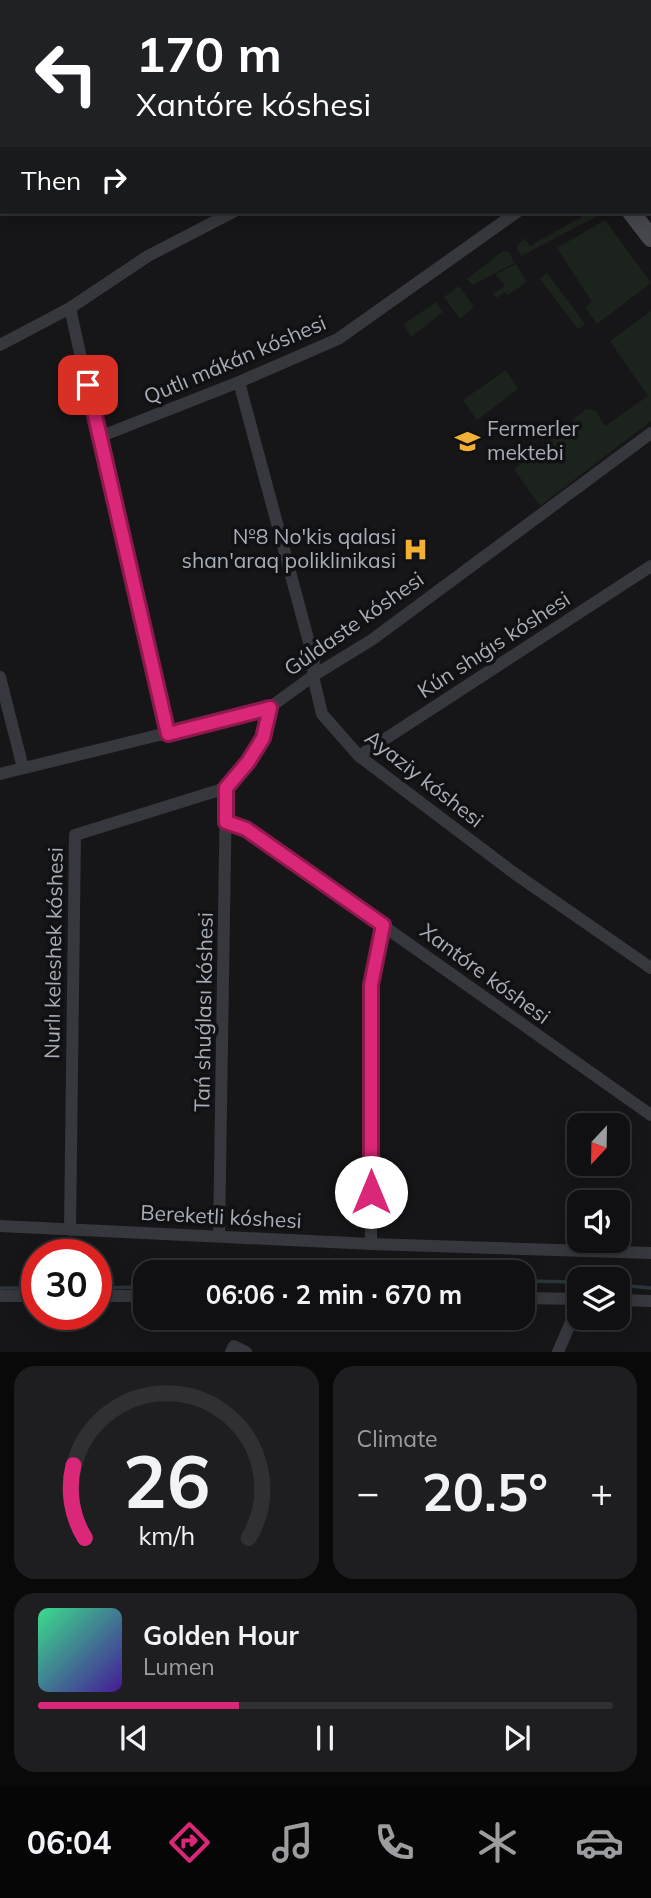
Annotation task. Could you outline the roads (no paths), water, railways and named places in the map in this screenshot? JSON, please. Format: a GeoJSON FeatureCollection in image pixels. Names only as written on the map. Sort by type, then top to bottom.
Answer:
{"type":"FeatureCollection","features":[{"type":"Feature","properties":{"kind":"main road"},"geometry":{"type":"LineString","coordinates":[[633,214],[651,238]]}},
{"type":"Feature","properties":{"kind":"street"},"geometry":{"type":"LineString","coordinates":[[0,345],[70,308],[148,256],[229,214]]}},
{"type":"Feature","properties":{"kind":"street","name":"Qutlı mákán kóshesi"},"geometry":{"type":"LineString","coordinates":[[99,437],[239,382],[338,339],[514,214]]}},
{"type":"Feature","properties":{"kind":"street"},"geometry":{"type":"LineString","coordinates":[[70,308],[168,734]]}},
{"type":"Feature","properties":{"kind":"street","name":"Ayaziy kóshesi"},"geometry":{"type":"LineString","coordinates":[[239,382],[314,661],[313,676],[322,714],[359,756],[514,873],[651,968]]}},
{"type":"Feature","properties":{"kind":"street","name":"Gúldaste kóshesi"},"geometry":{"type":"LineString","coordinates":[[0,774],[270,708],[313,676],[373,639],[651,433]]}},
{"type":"Feature","properties":{"kind":"street","name":"Kún shıǵıs kóshesi"},"geometry":{"type":"LineString","coordinates":[[359,756],[651,566]]}},
{"type":"Feature","properties":{"kind":"street"},"geometry":{"type":"LineString","coordinates":[[0,677],[23,768]]}},
{"type":"Feature","properties":{"kind":"street"},"geometry":{"type":"LineString","coordinates":[[226,788],[248,762],[263,738],[270,708]]}},
{"type":"Feature","properties":{"kind":"street","name":"Tań shuǵlası kóshesi"},"geometry":{"type":"LineString","coordinates":[[219,1236],[226,788]]}},
{"type":"Feature","properties":{"kind":"street","name":"Nurlı keleshek kóshesi"},"geometry":{"type":"LineString","coordinates":[[70,1230],[75,835],[226,788]]}},
{"type":"Feature","properties":{"kind":"street","name":"Xantóre kóshesi"},"geometry":{"type":"LineString","coordinates":[[226,822],[246,829],[651,1115]]}},
{"type":"Feature","properties":{"kind":"street"},"geometry":{"type":"LineString","coordinates":[[371,1244],[371,985],[383,925]]}},
{"type":"Feature","properties":{"kind":"street","name":"Bereketli kóshesi"},"geometry":{"type":"LineString","coordinates":[[0,1226],[371,1244],[651,1253]]}},
{"type":"Feature","properties":{"kind":"street"},"geometry":{"type":"LineString","coordinates":[[0,1296],[21,1296]]}},
{"type":"Feature","properties":{"kind":"street"},"geometry":{"type":"LineString","coordinates":[[112,1296],[133,1296]]}},
{"type":"Feature","properties":{"kind":"street"},"geometry":{"type":"LineString","coordinates":[[535,1299],[567,1300]]}},
{"type":"Feature","properties":{"kind":"street"},"geometry":{"type":"LineString","coordinates":[[630,1300],[651,1301]]}},
{"type":"Feature","properties":{"kind":"street"},"geometry":{"type":"LineString","coordinates":[[558,1352],[567,1330]]}},
{"type":"Feature","properties":{"kind":"waterway"},"geometry":{"type":"LineString","coordinates":[[535,1281],[567,1282]]}},
{"type":"Feature","properties":{"kind":"waterway"},"geometry":{"type":"LineString","coordinates":[[630,1286],[651,1288]]}},
{"type":"Feature","properties":{"kind":"waterway"},"geometry":{"type":"LineString","coordinates":[[112,1288],[133,1287]]}},
{"type":"Feature","properties":{"kind":"waterway"},"geometry":{"type":"LineString","coordinates":[[0,1288],[21,1288]]}},
{"type":"Feature","properties":{"kind":"place","name":"Fermerler mektebi"},"geometry":{"type":"Point","coordinates":[467,441]}},
{"type":"Feature","properties":{"kind":"place","name":"№8 No'kis qalasi shan'araq poliklinikasi"},"geometry":{"type":"Point","coordinates":[416,549]}}]}
